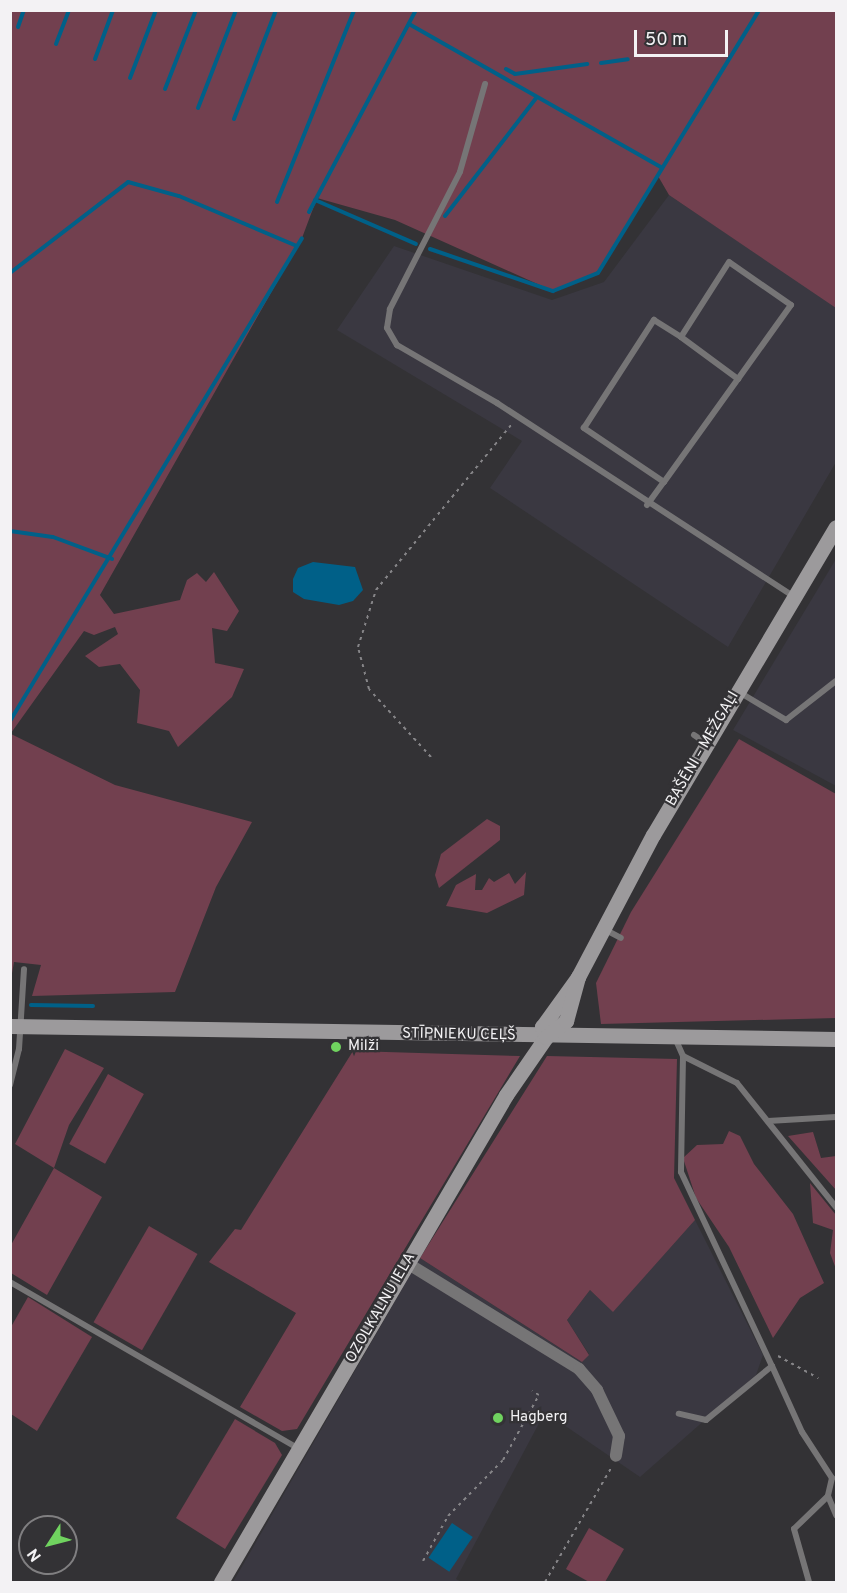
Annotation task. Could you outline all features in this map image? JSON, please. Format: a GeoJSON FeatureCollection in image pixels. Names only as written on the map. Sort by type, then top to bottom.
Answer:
{"type":"FeatureCollection","features":[{"type":"Feature","properties":{"kind":"street","name":"BAŠĒNI – MEŽGAĻI"},"geometry":{"type":"LineString","coordinates":[[546,1037],[542,1027],[578,977],[700,739],[737,690],[836,528]]}},
{"type":"Feature","properties":{"kind":"street","name":"STĪPNIEKU CEĻŠ"},"geometry":{"type":"LineString","coordinates":[[16,1026],[546,1037],[837,1039]]}},
{"type":"Feature","properties":{"kind":"street","name":"OZOLKALNU IELA"},"geometry":{"type":"LineString","coordinates":[[221,1582],[407,1263],[546,1037]]}},
{"type":"Feature","properties":{"kind":"street"},"geometry":{"type":"LineString","coordinates":[[407,1263],[579,1369],[597,1390],[620,1436],[616,1456]]}},
{"type":"Feature","properties":{"kind":"lane"},"geometry":{"type":"LineString","coordinates":[[485,84],[460,172],[390,309],[387,328],[397,345],[497,403],[516,420],[793,596]]}},
{"type":"Feature","properties":{"kind":"lane"},"geometry":{"type":"LineString","coordinates":[[647,505],[791,304],[729,262],[681,337]]}},
{"type":"Feature","properties":{"kind":"lane"},"geometry":{"type":"LineString","coordinates":[[664,482],[584,428],[654,320],[738,379]]}},
{"type":"Feature","properties":{"kind":"lane"},"geometry":{"type":"LineString","coordinates":[[737,690],[786,720],[837,681]]}},
{"type":"Feature","properties":{"kind":"lane"},"geometry":{"type":"LineString","coordinates":[[604,928],[621,938]]}},
{"type":"Feature","properties":{"kind":"lane"},"geometry":{"type":"LineString","coordinates":[[10,1085],[24,969]]}},
{"type":"Feature","properties":{"kind":"lane"},"geometry":{"type":"LineString","coordinates":[[675,1037],[683,1056],[681,1172],[772,1366],[834,1480],[828,1496],[794,1529],[809,1582]]}},
{"type":"Feature","properties":{"kind":"lane"},"geometry":{"type":"LineString","coordinates":[[683,1056],[737,1083],[837,1207]]}},
{"type":"Feature","properties":{"kind":"lane"},"geometry":{"type":"LineString","coordinates":[[768,1121],[837,1118]]}},
{"type":"Feature","properties":{"kind":"lane"},"geometry":{"type":"LineString","coordinates":[[10,1282],[299,1448]]}},
{"type":"Feature","properties":{"kind":"lane"},"geometry":{"type":"LineString","coordinates":[[679,1414],[706,1420],[772,1366]]}},
{"type":"Feature","properties":{"kind":"lane"},"geometry":{"type":"LineString","coordinates":[[828,1496],[837,1515]]}},
{"type":"Feature","properties":{"kind":"path"},"geometry":{"type":"LineString","coordinates":[[431,757],[369,689],[358,647],[376,590],[516,420]]}},
{"type":"Feature","properties":{"kind":"path"},"geometry":{"type":"LineString","coordinates":[[765,1348],[818,1378]]}},
{"type":"Feature","properties":{"kind":"path"},"geometry":{"type":"LineString","coordinates":[[423,1561],[448,1516],[503,1460],[539,1395],[532,1391]]}},
{"type":"Feature","properties":{"kind":"path"},"geometry":{"type":"LineString","coordinates":[[545,1582],[616,1456]]}},
{"type":"Feature","properties":{"kind":"shaded area"},"geometry":{"type":"Polygon","coordinates":[[[10,11],[836,11],[836,308],[669,195],[658,176],[598,273],[553,291],[395,220],[317,198],[302,238],[100,595],[114,614],[180,600],[187,580],[197,573],[206,582],[214,572],[239,611],[227,631],[212,628],[215,663],[244,669],[232,697],[178,747],[169,731],[137,723],[140,690],[120,664],[99,667],[85,656],[118,634],[115,627],[94,635],[84,631],[11,733],[10,11]]]}},
{"type":"Feature","properties":{"kind":"shaded area"},"geometry":{"type":"Polygon","coordinates":[[[669,195],[836,307],[836,462],[728,647],[490,488],[522,441],[337,330],[394,246],[552,300],[604,282],[669,195]]]}},
{"type":"Feature","properties":{"kind":"shaded area"},"geometry":{"type":"Polygon","coordinates":[[[836,559],[836,786],[733,730],[836,559]]]}},
{"type":"Feature","properties":{"kind":"shaded area"},"geometry":{"type":"Polygon","coordinates":[[[11,734],[115,785],[252,822],[216,887],[175,992],[32,996],[41,965],[14,962],[11,979],[11,734]]]}},
{"type":"Feature","properties":{"kind":"shaded area"},"geometry":{"type":"Polygon","coordinates":[[[739,739],[836,794],[836,1018],[601,1024],[596,983],[631,912],[739,739]]]}},
{"type":"Feature","properties":{"kind":"shaded area"},"geometry":{"type":"Polygon","coordinates":[[[487,819],[500,826],[500,840],[439,888],[435,875],[441,854],[487,819]]]}},
{"type":"Feature","properties":{"kind":"shaded area"},"geometry":{"type":"Polygon","coordinates":[[[526,872],[524,895],[487,913],[446,906],[456,885],[476,874],[475,890],[482,890],[489,878],[494,882],[509,873],[515,884],[526,872]]]}},
{"type":"Feature","properties":{"kind":"shaded area"},"geometry":{"type":"Polygon","coordinates":[[[65,1049],[104,1068],[69,1125],[54,1168],[15,1144],[65,1049]]]}},
{"type":"Feature","properties":{"kind":"shaded area"},"geometry":{"type":"Polygon","coordinates":[[[353,1051],[520,1056],[297,1429],[282,1431],[240,1407],[296,1313],[209,1262],[235,1229],[241,1230],[353,1051]]]}},
{"type":"Feature","properties":{"kind":"shaded area"},"geometry":{"type":"Polygon","coordinates":[[[547,1056],[677,1059],[674,1178],[695,1220],[613,1312],[590,1290],[567,1320],[589,1355],[582,1362],[420,1258],[547,1056]]]}},
{"type":"Feature","properties":{"kind":"shaded area"},"geometry":{"type":"Polygon","coordinates":[[[108,1074],[144,1094],[105,1164],[69,1144],[108,1074]]]}},
{"type":"Feature","properties":{"kind":"shaded area"},"geometry":{"type":"Polygon","coordinates":[[[729,1131],[740,1136],[754,1164],[793,1214],[824,1283],[800,1298],[773,1338],[729,1247],[696,1198],[683,1158],[697,1145],[723,1144],[729,1131]]]}},
{"type":"Feature","properties":{"kind":"shaded area"},"geometry":{"type":"Polygon","coordinates":[[[813,1132],[821,1158],[836,1156],[836,1190],[788,1136],[813,1132]]]}},
{"type":"Feature","properties":{"kind":"shaded area"},"geometry":{"type":"Polygon","coordinates":[[[54,1168],[102,1197],[47,1295],[11,1273],[11,1245],[54,1168]]]}},
{"type":"Feature","properties":{"kind":"shaded area"},"geometry":{"type":"Polygon","coordinates":[[[810,1183],[836,1215],[836,1269],[830,1253],[833,1230],[813,1223],[810,1183]]]}},
{"type":"Feature","properties":{"kind":"shaded area"},"geometry":{"type":"Polygon","coordinates":[[[695,1220],[763,1355],[756,1375],[640,1477],[545,1412],[456,1579],[461,1582],[233,1582],[420,1258],[582,1362],[589,1354],[567,1320],[590,1290],[613,1311],[695,1220]]]}},
{"type":"Feature","properties":{"kind":"shaded area"},"geometry":{"type":"Polygon","coordinates":[[[149,1226],[197,1254],[142,1350],[94,1322],[149,1226]]]}},
{"type":"Feature","properties":{"kind":"shaded area"},"geometry":{"type":"Polygon","coordinates":[[[28,1297],[92,1337],[37,1431],[11,1414],[11,1327],[28,1297]]]}},
{"type":"Feature","properties":{"kind":"shaded area"},"geometry":{"type":"Polygon","coordinates":[[[235,1419],[275,1443],[282,1455],[225,1549],[176,1518],[235,1419]]]}},
{"type":"Feature","properties":{"kind":"shaded area"},"geometry":{"type":"Polygon","coordinates":[[[589,1528],[624,1549],[605,1582],[589,1582],[566,1569],[589,1528]]]}},
{"type":"Feature","properties":{"kind":"water"},"geometry":{"type":"Polygon","coordinates":[[[313,562],[355,567],[363,590],[353,601],[339,605],[304,599],[293,592],[293,579],[298,568],[313,562]]]}},
{"type":"Feature","properties":{"kind":"water"},"geometry":{"type":"Polygon","coordinates":[[[452,1523],[473,1537],[449,1572],[429,1558],[452,1523]]]}},
{"type":"Feature","properties":{"kind":"waterway"},"geometry":{"type":"LineString","coordinates":[[18,27],[24,10]]}},
{"type":"Feature","properties":{"kind":"waterway"},"geometry":{"type":"LineString","coordinates":[[56,44],[69,10]]}},
{"type":"Feature","properties":{"kind":"waterway"},"geometry":{"type":"LineString","coordinates":[[95,59],[113,10]]}},
{"type":"Feature","properties":{"kind":"waterway"},"geometry":{"type":"LineString","coordinates":[[130,78],[156,10]]}},
{"type":"Feature","properties":{"kind":"waterway"},"geometry":{"type":"LineString","coordinates":[[165,89],[196,10]]}},
{"type":"Feature","properties":{"kind":"waterway"},"geometry":{"type":"LineString","coordinates":[[198,108],[236,10]]}},
{"type":"Feature","properties":{"kind":"waterway"},"geometry":{"type":"LineString","coordinates":[[234,119],[276,10]]}},
{"type":"Feature","properties":{"kind":"waterway"},"geometry":{"type":"LineString","coordinates":[[277,202],[354,10]]}},
{"type":"Feature","properties":{"kind":"waterway"},"geometry":{"type":"LineString","coordinates":[[309,212],[416,10]]}},
{"type":"Feature","properties":{"kind":"waterway"},"geometry":{"type":"LineString","coordinates":[[430,249],[553,291],[598,273],[759,10]]}},
{"type":"Feature","properties":{"kind":"waterway"},"geometry":{"type":"LineString","coordinates":[[409,24],[662,168]]}},
{"type":"Feature","properties":{"kind":"waterway"},"geometry":{"type":"LineString","coordinates":[[601,63],[628,59]]}},
{"type":"Feature","properties":{"kind":"waterway"},"geometry":{"type":"LineString","coordinates":[[506,69],[515,74],[587,64]]}},
{"type":"Feature","properties":{"kind":"waterway"},"geometry":{"type":"LineString","coordinates":[[445,216],[537,97]]}},
{"type":"Feature","properties":{"kind":"waterway"},"geometry":{"type":"LineString","coordinates":[[10,273],[128,182],[179,196],[297,246]]}},
{"type":"Feature","properties":{"kind":"waterway"},"geometry":{"type":"LineString","coordinates":[[315,200],[416,244]]}},
{"type":"Feature","properties":{"kind":"waterway"},"geometry":{"type":"LineString","coordinates":[[10,721],[302,238]]}},
{"type":"Feature","properties":{"kind":"waterway"},"geometry":{"type":"LineString","coordinates":[[10,531],[53,537],[112,559]]}},
{"type":"Feature","properties":{"kind":"waterway"},"geometry":{"type":"LineString","coordinates":[[31,1005],[93,1006]]}},
{"type":"Feature","properties":{"kind":"place","name":"Milži"},"geometry":{"type":"Point","coordinates":[336,1047]}},
{"type":"Feature","properties":{"kind":"place","name":"Hagberg"},"geometry":{"type":"Point","coordinates":[498,1418]}}]}
